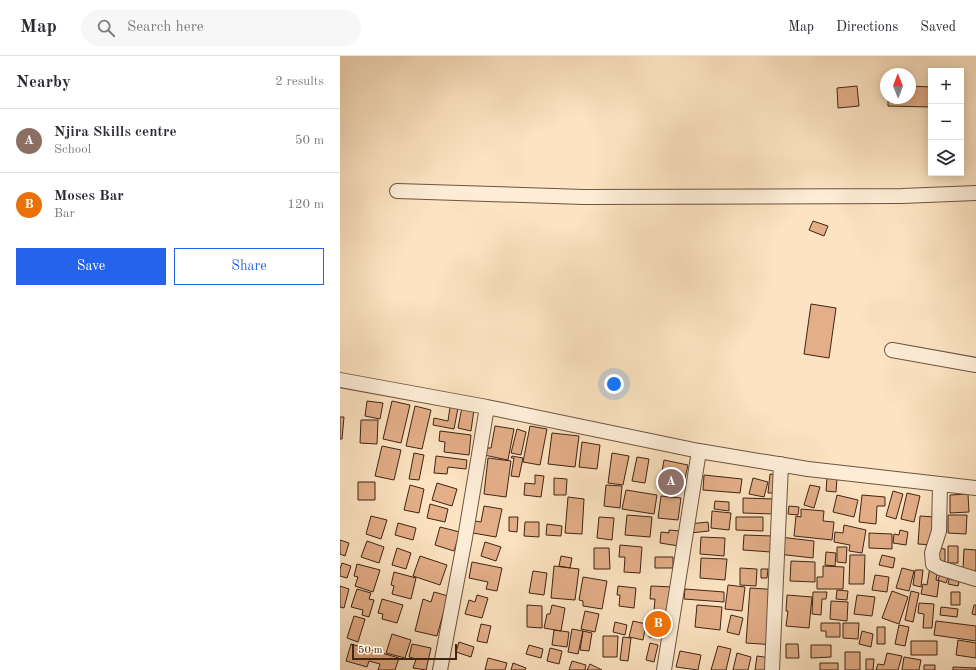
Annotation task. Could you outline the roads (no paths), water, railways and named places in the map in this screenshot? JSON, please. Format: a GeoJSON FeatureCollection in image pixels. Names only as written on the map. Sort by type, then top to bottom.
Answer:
{"type":"FeatureCollection","features":[{"type":"Feature","properties":{"kind":"street"},"geometry":{"type":"LineString","coordinates":[[397,191],[584,197],[902,196],[976,193]]}},
{"type":"Feature","properties":{"kind":"street"},"geometry":{"type":"LineString","coordinates":[[892,350],[976,365]]}},
{"type":"Feature","properties":{"kind":"street"},"geometry":{"type":"LineString","coordinates":[[340,380],[487,407],[699,451],[808,469],[976,488]]}},
{"type":"Feature","properties":{"kind":"street"},"geometry":{"type":"LineString","coordinates":[[440,670],[465,538],[487,407]]}},
{"type":"Feature","properties":{"kind":"street"},"geometry":{"type":"LineString","coordinates":[[664,670],[699,451]]}},
{"type":"Feature","properties":{"kind":"street"},"geometry":{"type":"LineString","coordinates":[[772,670],[781,464]]}},
{"type":"Feature","properties":{"kind":"street"},"geometry":{"type":"LineString","coordinates":[[940,484],[939,531],[932,553],[933,564],[940,568],[976,579]]}},
{"type":"Feature","properties":{"kind":"place","name":"Njira Skills centre"},"geometry":{"type":"Point","coordinates":[671,482]}},
{"type":"Feature","properties":{"kind":"place","name":"Moses Bar"},"geometry":{"type":"Point","coordinates":[658,624]}}]}
